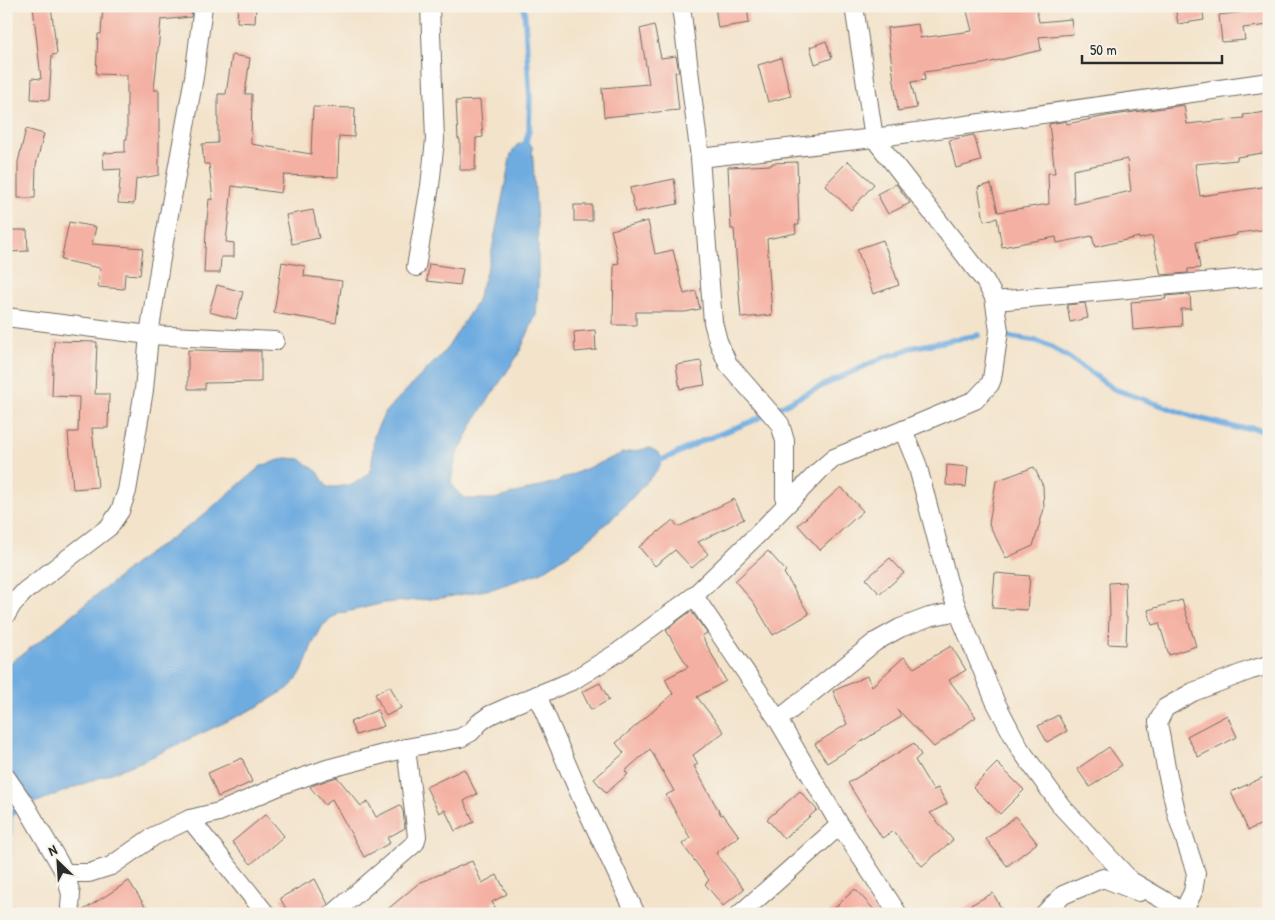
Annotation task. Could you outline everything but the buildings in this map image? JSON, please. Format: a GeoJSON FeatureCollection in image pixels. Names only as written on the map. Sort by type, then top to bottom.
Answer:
{"type":"FeatureCollection","features":[{"type":"Feature","properties":{"kind":"street"},"geometry":{"type":"LineString","coordinates":[[6,615],[12,605],[25,591],[109,527],[120,511],[127,491],[144,390],[149,335],[160,264],[194,77],[202,6]]}},
{"type":"Feature","properties":{"kind":"street"},"geometry":{"type":"LineString","coordinates":[[416,267],[430,186],[435,140],[430,6]]}},
{"type":"Feature","properties":{"kind":"street"},"geometry":{"type":"LineString","coordinates":[[681,6],[700,158],[714,322],[718,341],[728,364],[780,424],[785,441],[785,506]]}},
{"type":"Feature","properties":{"kind":"street"},"geometry":{"type":"LineString","coordinates":[[65,872],[89,873],[110,866],[154,836],[190,819],[219,812],[284,784],[327,769],[406,748],[460,738],[471,732],[490,715],[572,681],[617,653],[694,596],[834,458],[975,400],[990,384],[1000,330],[994,297],[985,281],[874,138],[854,6]]}},
{"type":"Feature","properties":{"kind":"street"},"geometry":{"type":"LineString","coordinates":[[700,158],[874,138],[1269,82]]}},
{"type":"Feature","properties":{"kind":"street"},"geometry":{"type":"LineString","coordinates":[[995,301],[1269,276]]}},
{"type":"Feature","properties":{"kind":"street"},"geometry":{"type":"LineString","coordinates":[[6,317],[149,335],[274,341]]}},
{"type":"Feature","properties":{"kind":"street"},"geometry":{"type":"LineString","coordinates":[[903,430],[917,464],[948,582],[958,611],[995,700],[1020,749],[1062,807],[1131,881],[1179,911]]}},
{"type":"Feature","properties":{"kind":"street"},"geometry":{"type":"LineString","coordinates":[[694,596],[778,720],[840,825],[898,914]]}},
{"type":"Feature","properties":{"kind":"street"},"geometry":{"type":"LineString","coordinates":[[778,720],[875,642],[900,628],[929,617],[958,611]]}},
{"type":"Feature","properties":{"kind":"street"},"geometry":{"type":"LineString","coordinates":[[1179,911],[1193,892],[1196,873],[1177,815],[1158,722],[1165,708],[1193,692],[1269,665]]}},
{"type":"Feature","properties":{"kind":"street"},"geometry":{"type":"LineString","coordinates":[[537,695],[584,804],[636,914]]}},
{"type":"Feature","properties":{"kind":"street"},"geometry":{"type":"LineString","coordinates":[[333,914],[415,843],[417,836],[406,748]]}},
{"type":"Feature","properties":{"kind":"street"},"geometry":{"type":"LineString","coordinates":[[6,777],[26,806],[65,872],[71,894],[70,907],[72,914]]}},
{"type":"Feature","properties":{"kind":"street"},"geometry":{"type":"LineString","coordinates":[[190,819],[266,914]]}},
{"type":"Feature","properties":{"kind":"street"},"geometry":{"type":"LineString","coordinates":[[740,914],[840,825]]}},
{"type":"Feature","properties":{"kind":"street"},"geometry":{"type":"LineString","coordinates":[[1044,914],[1063,894],[1103,878],[1179,911]]}},
{"type":"Feature","properties":{"kind":"water"},"geometry":{"type":"Polygon","coordinates":[[[526,141],[532,146],[538,238],[536,315],[518,355],[476,418],[456,457],[451,482],[456,491],[466,499],[495,499],[555,482],[623,453],[650,448],[659,453],[662,459],[659,468],[621,510],[582,545],[542,572],[492,589],[442,598],[384,603],[338,614],[323,625],[311,647],[302,672],[289,688],[257,707],[143,761],[26,806],[6,777],[6,666],[44,638],[142,558],[195,522],[261,466],[286,458],[300,459],[318,472],[327,487],[354,484],[369,473],[372,464],[374,435],[385,412],[446,350],[476,303],[490,260],[511,154],[517,145],[526,141]]]}},
{"type":"Feature","properties":{"kind":"waterway"},"geometry":{"type":"LineString","coordinates":[[524,6],[530,99],[529,130],[525,148]]}},
{"type":"Feature","properties":{"kind":"waterway"},"geometry":{"type":"LineString","coordinates":[[655,462],[753,421],[884,357],[910,348],[979,335]]}},
{"type":"Feature","properties":{"kind":"waterway"},"geometry":{"type":"LineString","coordinates":[[1005,336],[1037,341],[1051,347],[1114,389],[1194,417],[1237,428],[1269,431]]}},
{"type":"Feature","properties":{"kind":"waterway"},"geometry":{"type":"LineString","coordinates":[[6,860],[9,854],[10,816],[21,802]]}}]}
